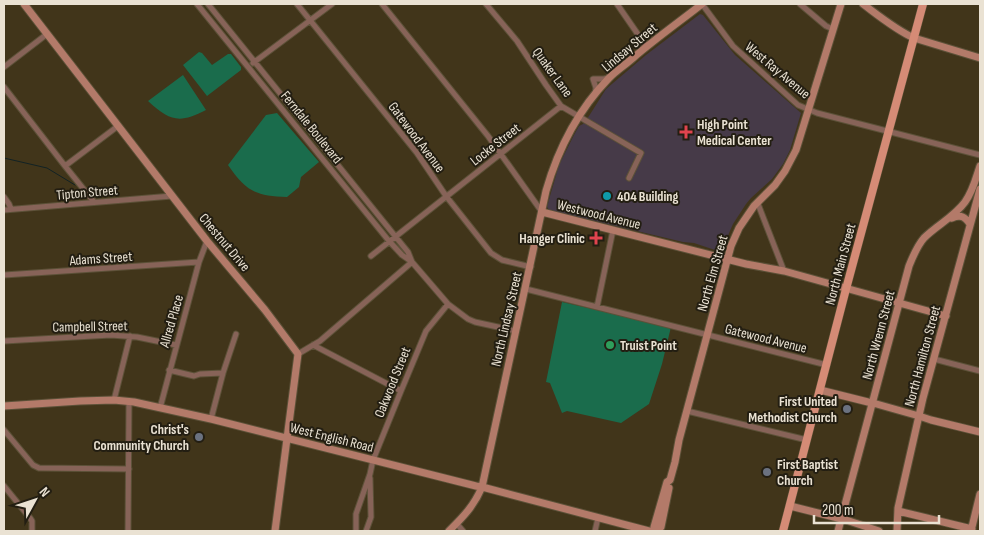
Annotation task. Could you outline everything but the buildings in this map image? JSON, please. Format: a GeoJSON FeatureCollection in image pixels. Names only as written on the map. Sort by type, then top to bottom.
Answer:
{"type":"FeatureCollection","features":[{"type":"Feature","properties":{"kind":"main road","name":"North Main Street"},"geometry":{"type":"LineString","coordinates":[[783,531],[923,4]]}},
{"type":"Feature","properties":{"kind":"street","name":"Chestnut Drive"},"geometry":{"type":"LineString","coordinates":[[24,4],[207,241],[259,302],[298,354]]}},
{"type":"Feature","properties":{"kind":"street","name":"Ferndale Boulevard"},"geometry":{"type":"LineString","coordinates":[[197,4],[389,241],[402,255],[412,262],[448,304],[475,322],[516,331]]}},
{"type":"Feature","properties":{"kind":"street","name":"Ferndale Boulevard"},"geometry":{"type":"LineString","coordinates":[[208,4],[396,236],[408,252],[412,262]]}},
{"type":"Feature","properties":{"kind":"street","name":"Gatewood Avenue"},"geometry":{"type":"LineString","coordinates":[[297,4],[417,153],[446,196],[493,254],[502,260],[530,267]]}},
{"type":"Feature","properties":{"kind":"street"},"geometry":{"type":"LineString","coordinates":[[249,66],[332,4]]}},
{"type":"Feature","properties":{"kind":"street","name":"Westwood Avenue"},"geometry":{"type":"LineString","coordinates":[[382,4],[454,92],[542,212],[728,259],[784,271],[946,316]]}},
{"type":"Feature","properties":{"kind":"street","name":"Quaker Lane"},"geometry":{"type":"LineString","coordinates":[[486,4],[517,41],[561,106],[642,153],[629,178]]}},
{"type":"Feature","properties":{"kind":"street"},"geometry":{"type":"LineString","coordinates":[[617,4],[646,46]]}},
{"type":"Feature","properties":{"kind":"street","name":"Lindsay Street"},"geometry":{"type":"LineString","coordinates":[[579,118],[611,76],[646,46],[702,4]]}},
{"type":"Feature","properties":{"kind":"street","name":"West Ray Avenue"},"geometry":{"type":"LineString","coordinates":[[702,4],[734,46],[798,105],[817,114],[980,155]]}},
{"type":"Feature","properties":{"kind":"street"},"geometry":{"type":"LineString","coordinates":[[800,4],[826,26],[833,29]]}},
{"type":"Feature","properties":{"kind":"street","name":"North Elm Street"},"geometry":{"type":"LineString","coordinates":[[656,531],[654,527],[676,462],[679,440],[731,246],[739,228],[750,211],[775,185],[790,162],[800,140],[841,4]]}},
{"type":"Feature","properties":{"kind":"street"},"geometry":{"type":"LineString","coordinates":[[863,4],[907,35],[980,58]]}},
{"type":"Feature","properties":{"kind":"street"},"geometry":{"type":"LineString","coordinates":[[4,67],[47,34]]}},
{"type":"Feature","properties":{"kind":"street"},"geometry":{"type":"LineString","coordinates":[[594,97],[596,92],[593,79],[604,79],[611,76]]}},
{"type":"Feature","properties":{"kind":"street"},"geometry":{"type":"LineString","coordinates":[[4,87],[94,202]]}},
{"type":"Feature","properties":{"kind":"street","name":"Locke Street"},"geometry":{"type":"LineString","coordinates":[[371,256],[561,106]]}},
{"type":"Feature","properties":{"kind":"street","name":"North Lindsay Street"},"geometry":{"type":"LineString","coordinates":[[449,531],[468,512],[476,501],[482,487],[546,191],[567,138],[579,118]]}},
{"type":"Feature","properties":{"kind":"street"},"geometry":{"type":"LineString","coordinates":[[65,166],[118,126]]}},
{"type":"Feature","properties":{"kind":"street","name":"North Wrenn Street"},"geometry":{"type":"LineString","coordinates":[[838,531],[899,304],[917,248],[924,238],[955,213],[969,195],[980,166]]}},
{"type":"Feature","properties":{"kind":"street","name":"North Hamilton Street"},"geometry":{"type":"LineString","coordinates":[[897,531],[898,511],[919,416],[970,224],[977,212],[980,189]]}},
{"type":"Feature","properties":{"kind":"street"},"geometry":{"type":"LineString","coordinates":[[4,196],[11,209]]}},
{"type":"Feature","properties":{"kind":"street","name":"Tipton Street"},"geometry":{"type":"LineString","coordinates":[[4,210],[172,196]]}},
{"type":"Feature","properties":{"kind":"street"},"geometry":{"type":"LineString","coordinates":[[758,204],[784,271]]}},
{"type":"Feature","properties":{"kind":"street"},"geometry":{"type":"LineString","coordinates":[[947,220],[959,215],[970,224]]}},
{"type":"Feature","properties":{"kind":"street"},"geometry":{"type":"LineString","coordinates":[[597,306],[613,230]]}},
{"type":"Feature","properties":{"kind":"street","name":"Allred Place"},"geometry":{"type":"LineString","coordinates":[[160,408],[199,262],[207,241]]}},
{"type":"Feature","properties":{"kind":"street","name":"Adams Street"},"geometry":{"type":"LineString","coordinates":[[4,275],[199,262]]}},
{"type":"Feature","properties":{"kind":"street"},"geometry":{"type":"LineString","coordinates":[[275,531],[298,354],[320,341],[412,262]]}},
{"type":"Feature","properties":{"kind":"street","name":"Gatewood Avenue"},"geometry":{"type":"LineString","coordinates":[[526,289],[827,365]]}},
{"type":"Feature","properties":{"kind":"street","name":"Oakwood Street"},"geometry":{"type":"LineString","coordinates":[[356,531],[356,514],[373,460],[426,331],[448,304]]}},
{"type":"Feature","properties":{"kind":"street"},"geometry":{"type":"LineString","coordinates":[[210,420],[236,334]]}},
{"type":"Feature","properties":{"kind":"street","name":"Campbell Street"},"geometry":{"type":"LineString","coordinates":[[4,341],[110,335],[130,336],[176,345]]}},
{"type":"Feature","properties":{"kind":"street"},"geometry":{"type":"LineString","coordinates":[[114,400],[130,336]]}},
{"type":"Feature","properties":{"kind":"street"},"geometry":{"type":"LineString","coordinates":[[313,345],[401,392]]}},
{"type":"Feature","properties":{"kind":"street"},"geometry":{"type":"LineString","coordinates":[[934,359],[980,371]]}},
{"type":"Feature","properties":{"kind":"street"},"geometry":{"type":"LineString","coordinates":[[169,370],[194,376],[223,373]]}},
{"type":"Feature","properties":{"kind":"street"},"geometry":{"type":"LineString","coordinates":[[820,390],[980,432]]}},
{"type":"Feature","properties":{"kind":"street","name":"West English Road"},"geometry":{"type":"LineString","coordinates":[[4,406],[114,400],[160,408],[482,487],[649,531]]}},
{"type":"Feature","properties":{"kind":"street"},"geometry":{"type":"LineString","coordinates":[[128,531],[129,402]]}},
{"type":"Feature","properties":{"kind":"street"},"geometry":{"type":"LineString","coordinates":[[687,412],[808,440]]}},
{"type":"Feature","properties":{"kind":"street"},"geometry":{"type":"LineString","coordinates":[[4,430],[33,465],[39,468],[129,469]]}},
{"type":"Feature","properties":{"kind":"street","name":"Oakwood Street"},"geometry":{"type":"LineString","coordinates":[[366,531],[371,517],[370,474]]}},
{"type":"Feature","properties":{"kind":"street"},"geometry":{"type":"LineString","coordinates":[[4,486],[30,518],[32,531]]}},
{"type":"Feature","properties":{"kind":"street"},"geometry":{"type":"LineString","coordinates":[[898,511],[971,530],[980,494]]}},
{"type":"Feature","properties":{"kind":"street"},"geometry":{"type":"LineString","coordinates":[[790,506],[880,531]]}},
{"type":"Feature","properties":{"kind":"street"},"geometry":{"type":"LineString","coordinates":[[595,531],[598,518]]}},
{"type":"Feature","properties":{"kind":"street"},"geometry":{"type":"LineString","coordinates":[[457,524],[463,531]]}},
{"type":"Feature","properties":{"kind":"shaded area","name":"High Point Medical Center"},"geometry":{"type":"Polygon","coordinates":[[[700,14],[703,15],[735,55],[801,113],[790,150],[783,164],[772,179],[746,204],[733,224],[723,247],[715,250],[694,243],[549,210],[547,207],[559,165],[579,126],[589,116],[606,89],[646,55],[700,14]]]}},
{"type":"Feature","properties":{"kind":"green space"},"geometry":{"type":"Polygon","coordinates":[[[199,52],[212,65],[228,54],[231,54],[241,67],[241,70],[207,96],[183,65],[199,52]]]}},
{"type":"Feature","properties":{"kind":"green space"},"geometry":{"type":"Polygon","coordinates":[[[183,75],[206,110],[182,119],[163,113],[148,101],[183,75]]]}},
{"type":"Feature","properties":{"kind":"green space"},"geometry":{"type":"Polygon","coordinates":[[[277,113],[319,162],[301,177],[299,187],[287,197],[267,195],[252,190],[240,181],[228,165],[266,115],[277,113]]]}},
{"type":"Feature","properties":{"kind":"green space","name":"Truist Point"},"geometry":{"type":"Polygon","coordinates":[[[562,302],[671,327],[662,364],[649,404],[621,423],[567,411],[562,413],[550,383],[546,382],[562,302]]]}},
{"type":"Feature","properties":{"kind":"waterway"},"geometry":{"type":"LineString","coordinates":[[4,158],[47,168],[75,185]]}},
{"type":"Feature","properties":{"kind":"place","name":"High Point Medical Center"},"geometry":{"type":"Point","coordinates":[686,132]}},
{"type":"Feature","properties":{"kind":"place","name":"404 Building"},"geometry":{"type":"Point","coordinates":[607,196]}},
{"type":"Feature","properties":{"kind":"place","name":"Hanger Clinic"},"geometry":{"type":"Point","coordinates":[596,238]}},
{"type":"Feature","properties":{"kind":"place","name":"Truist Point"},"geometry":{"type":"Point","coordinates":[610,345]}},
{"type":"Feature","properties":{"kind":"place","name":"First United Methodist Church"},"geometry":{"type":"Point","coordinates":[847,409]}},
{"type":"Feature","properties":{"kind":"place","name":"Christ's Community Church"},"geometry":{"type":"Point","coordinates":[199,437]}},
{"type":"Feature","properties":{"kind":"place","name":"First Baptist Church"},"geometry":{"type":"Point","coordinates":[767,472]}}]}
